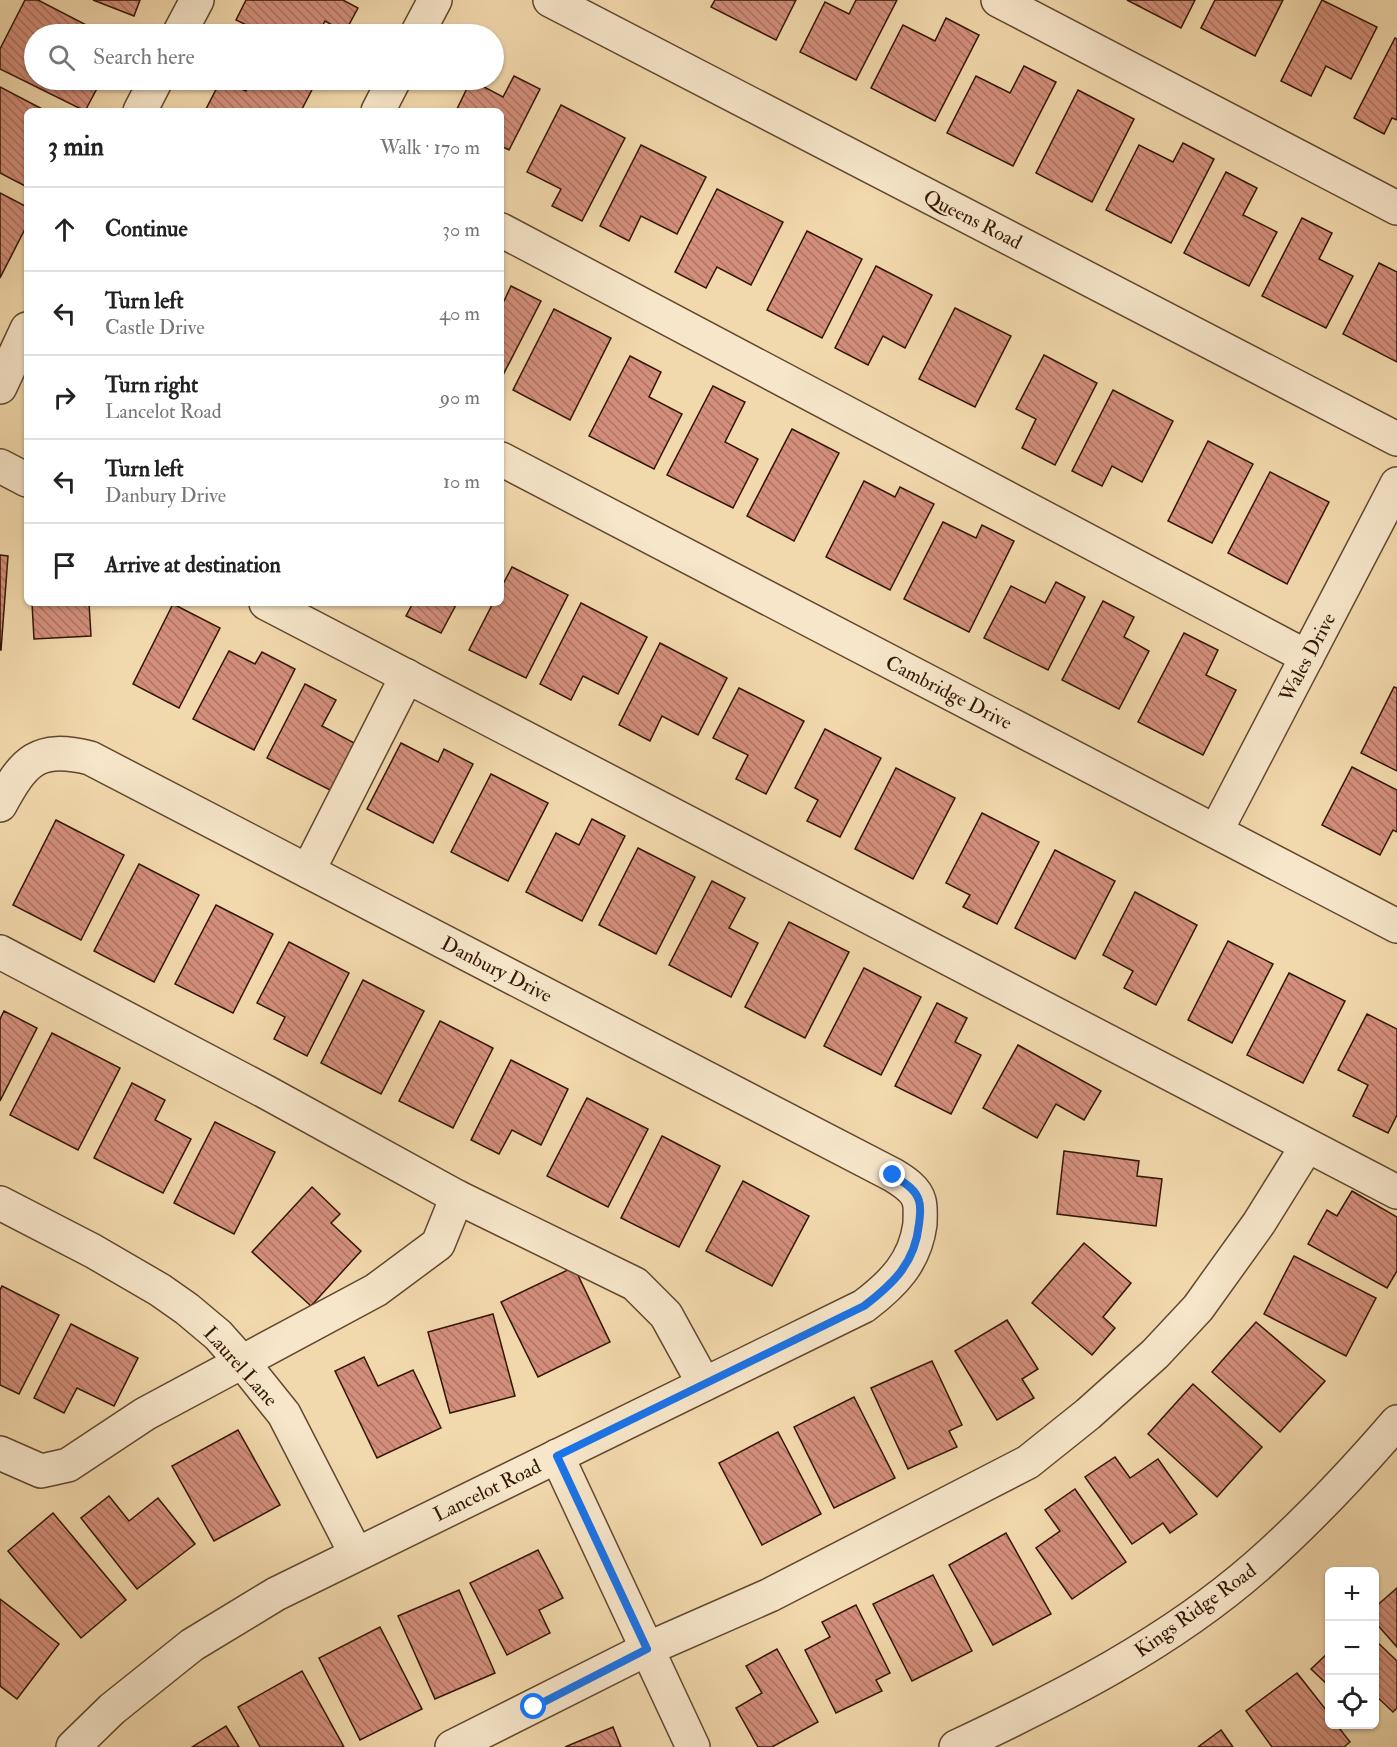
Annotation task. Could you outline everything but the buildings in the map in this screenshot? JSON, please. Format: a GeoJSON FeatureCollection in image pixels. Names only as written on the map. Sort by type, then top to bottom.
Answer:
{"type":"FeatureCollection","features":[{"type":"Feature","properties":{"kind":"street"},"geometry":{"type":"LineString","coordinates":[[184,24],[197,0]]}},
{"type":"Feature","properties":{"kind":"street"},"geometry":{"type":"LineString","coordinates":[[422,24],[435,0]]}},
{"type":"Feature","properties":{"kind":"street","name":"Queens Road"},"geometry":{"type":"LineString","coordinates":[[550,0],[1397,439]]}},
{"type":"Feature","properties":{"kind":"street"},"geometry":{"type":"LineString","coordinates":[[998,0],[1397,208]]}},
{"type":"Feature","properties":{"kind":"street"},"geometry":{"type":"LineString","coordinates":[[142,108],[151,90]]}},
{"type":"Feature","properties":{"kind":"street"},"geometry":{"type":"LineString","coordinates":[[380,108],[389,90]]}},
{"type":"Feature","properties":{"kind":"street"},"geometry":{"type":"LineString","coordinates":[[504,232],[1307,657]]}},
{"type":"Feature","properties":{"kind":"street"},"geometry":{"type":"LineString","coordinates":[[0,387],[24,335]]}},
{"type":"Feature","properties":{"kind":"street","name":"Cambridge Drive"},"geometry":{"type":"LineString","coordinates":[[504,461],[1397,926]]}},
{"type":"Feature","properties":{"kind":"street"},"geometry":{"type":"LineString","coordinates":[[0,466],[24,478]]}},
{"type":"Feature","properties":{"kind":"street","name":"Wales Drive"},"geometry":{"type":"LineString","coordinates":[[1216,831],[1397,484]]}},
{"type":"Feature","properties":{"kind":"street"},"geometry":{"type":"LineString","coordinates":[[272,606],[786,876],[1397,1192]]}},
{"type":"Feature","properties":{"kind":"street"},"geometry":{"type":"LineString","coordinates":[[308,871],[407,676]]}},
{"type":"Feature","properties":{"kind":"street","name":"Danbury Drive"},"geometry":{"type":"LineString","coordinates":[[0,806],[25,766],[36,759],[68,753],[90,758],[893,1175],[910,1187],[919,1200],[920,1219]]}},
{"type":"Feature","properties":{"kind":"street"},"geometry":{"type":"LineString","coordinates":[[0,952],[266,1092],[457,1197],[635,1284],[666,1315],[704,1384]]}},
{"type":"Feature","properties":{"kind":"street"},"geometry":{"type":"LineString","coordinates":[[452,1747],[647,1649],[770,1595],[1028,1462],[1089,1414],[1155,1354],[1198,1308],[1259,1223],[1306,1146]]}},
{"type":"Feature","properties":{"kind":"street"},"geometry":{"type":"LineString","coordinates":[[0,1453],[41,1471],[68,1465],[145,1414],[376,1290],[438,1244],[457,1197]]}},
{"type":"Feature","properties":{"kind":"street","name":"Laurel Lane"},"geometry":{"type":"LineString","coordinates":[[0,1203],[93,1251],[160,1290],[188,1309],[218,1335],[284,1414],[356,1554]]}},
{"type":"Feature","properties":{"kind":"street","name":"Lancelot Road"},"geometry":{"type":"LineString","coordinates":[[73,1747],[112,1709],[192,1645],[276,1594],[864,1306],[888,1287],[907,1265],[917,1241],[920,1219]]}},
{"type":"Feature","properties":{"kind":"street","name":"Kings Ridge Road"},"geometry":{"type":"LineString","coordinates":[[956,1747],[1095,1678],[1213,1601],[1256,1567],[1306,1520],[1348,1478],[1397,1422]]}},
{"type":"Feature","properties":{"kind":"street"},"geometry":{"type":"LineString","coordinates":[[557,1456],[693,1747]]}},
{"type":"Feature","properties":{"kind":"route"},"geometry":{"type":"LineString","coordinates":[[534,1707],[647,1649],[557,1456],[864,1306],[888,1287],[907,1265],[917,1241],[920,1219],[919,1200],[910,1187],[893,1175]]}}]}
